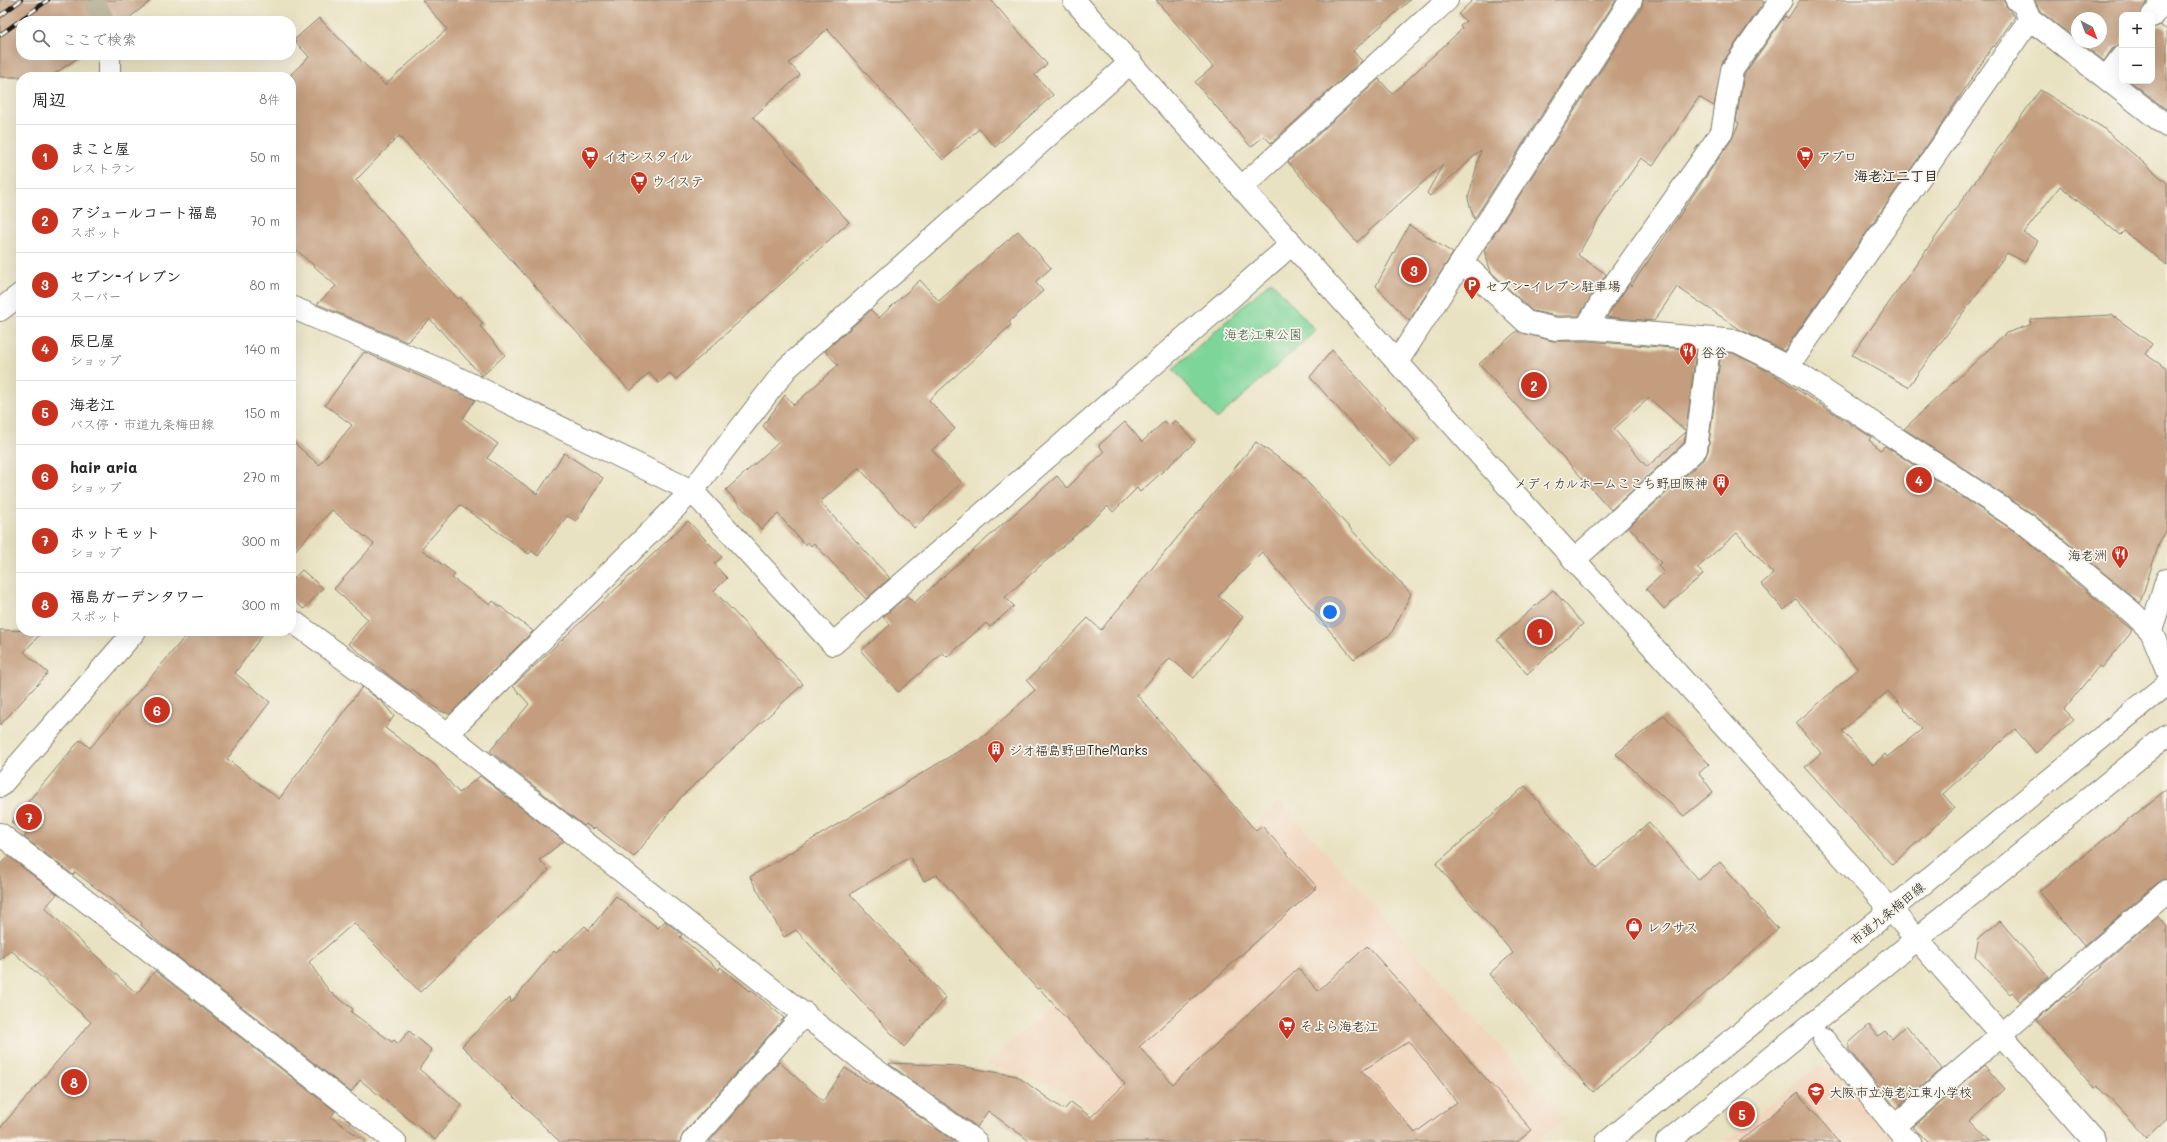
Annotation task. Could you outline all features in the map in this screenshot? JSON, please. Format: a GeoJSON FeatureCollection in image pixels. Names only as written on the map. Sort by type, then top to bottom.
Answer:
{"type":"FeatureCollection","features":[{"type":"Feature","properties":{"kind":"street"},"geometry":{"type":"LineString","coordinates":[[1074,0],[1131,62],[1574,560],[1891,910],[2096,1142]]}},
{"type":"Feature","properties":{"kind":"street"},"geometry":{"type":"LineString","coordinates":[[1242,187],[1446,0]]}},
{"type":"Feature","properties":{"kind":"street"},"geometry":{"type":"LineString","coordinates":[[1397,362],[1463,263],[1631,0]]}},
{"type":"Feature","properties":{"kind":"street"},"geometry":{"type":"LineString","coordinates":[[1586,328],[1601,303],[1722,132],[1732,70],[1781,0]]}},
{"type":"Feature","properties":{"kind":"street"},"geometry":{"type":"LineString","coordinates":[[2017,0],[2023,4],[2030,19],[2167,126]]}},
{"type":"Feature","properties":{"kind":"street"},"geometry":{"type":"LineString","coordinates":[[2155,12],[2164,0]]}},
{"type":"Feature","properties":{"kind":"street"},"geometry":{"type":"LineString","coordinates":[[1788,368],[2030,19]]}},
{"type":"Feature","properties":{"kind":"street"},"geometry":{"type":"LineString","coordinates":[[109,60],[109,72]]}},
{"type":"Feature","properties":{"kind":"street"},"geometry":{"type":"LineString","coordinates":[[2106,78],[2119,61]]}},
{"type":"Feature","properties":{"kind":"street"},"geometry":{"type":"LineString","coordinates":[[447,734],[692,491],[786,368],[1131,62]]}},
{"type":"Feature","properties":{"kind":"street"},"geometry":{"type":"LineString","coordinates":[[296,309],[452,375],[692,491],[833,644],[1292,244]]}},
{"type":"Feature","properties":{"kind":"street"},"geometry":{"type":"LineString","coordinates":[[1463,263],[1526,322],[1556,329],[1586,328],[1736,341],[1788,368],[2027,525],[2134,614],[2151,631],[2167,670]]}},
{"type":"Feature","properties":{"kind":"street"},"geometry":{"type":"LineString","coordinates":[[0,310],[16,298]]}},
{"type":"Feature","properties":{"kind":"street"},"geometry":{"type":"LineString","coordinates":[[1574,560],[1696,449],[1710,339]]}},
{"type":"Feature","properties":{"kind":"street"},"geometry":{"type":"LineString","coordinates":[[2151,631],[2167,579]]}},
{"type":"Feature","properties":{"kind":"street"},"geometry":{"type":"LineString","coordinates":[[296,624],[447,734],[805,1013],[866,1063],[976,1142]]}},
{"type":"Feature","properties":{"kind":"street"},"geometry":{"type":"LineString","coordinates":[[0,786],[131,636]]}},
{"type":"Feature","properties":{"kind":"street","name":"市道九条梅田線"},"geometry":{"type":"LineString","coordinates":[[1607,1142],[2167,684]]}},
{"type":"Feature","properties":{"kind":"street"},"geometry":{"type":"LineString","coordinates":[[1667,1142],[2167,735]]}},
{"type":"Feature","properties":{"kind":"street"},"geometry":{"type":"LineString","coordinates":[[0,834],[395,1142]]}},
{"type":"Feature","properties":{"kind":"street"},"geometry":{"type":"LineString","coordinates":[[1895,1126],[2167,891]]}},
{"type":"Feature","properties":{"kind":"street"},"geometry":{"type":"LineString","coordinates":[[692,1142],[805,1013]]}},
{"type":"Feature","properties":{"kind":"street"},"geometry":{"type":"LineString","coordinates":[[1824,1040],[1906,1140],[1910,1142]]}},
{"type":"Feature","properties":{"kind":"shaded area"},"geometry":{"type":"Polygon","coordinates":[[[1280,801],[1565,1119],[1536,1142],[1148,1142],[1055,1087],[987,1064],[1280,801]]]}},
{"type":"Feature","properties":{"kind":"shaded area","name":"大阪市立海老江東小学校"},"geometry":{"type":"Polygon","coordinates":[[[1818,1066],[1832,1069],[1895,1142],[1724,1142],[1818,1066]]]}},
{"type":"Feature","properties":{"kind":"green space","name":"海老江東公園"},"geometry":{"type":"Polygon","coordinates":[[[1271,281],[1316,331],[1217,419],[1173,369],[1271,281]]]}},
{"type":"Feature","properties":{"kind":"building"},"geometry":{"type":"Polygon","coordinates":[[[0,0],[152,0],[131,16],[16,16],[16,60],[75,60],[57,72],[16,72],[16,77],[0,77],[0,0]]]}},
{"type":"Feature","properties":{"kind":"building","name":"ウイステ"},"geometry":{"type":"Polygon","coordinates":[[[422,0],[991,0],[1047,64],[1035,75],[1053,95],[995,147],[979,129],[943,160],[827,29],[789,63],[800,75],[753,117],[849,222],[676,379],[670,373],[659,383],[649,373],[630,391],[399,136],[356,180],[439,278],[458,299],[460,297],[483,324],[480,326],[505,355],[482,376],[430,319],[407,342],[317,304],[336,286],[296,250],[296,72],[293,72],[309,57],[296,42],[296,38],[319,18],[385,85],[447,29],[422,0]]]}},
{"type":"Feature","properties":{"kind":"building"},"geometry":{"type":"Polygon","coordinates":[[[1156,0],[1410,0],[1353,51],[1362,61],[1271,143],[1264,136],[1251,147],[1195,82],[1213,67],[1156,0]]]}},
{"type":"Feature","properties":{"kind":"building"},"geometry":{"type":"Polygon","coordinates":[[[1473,0],[1616,0],[1474,219],[1468,199],[1481,150],[1430,196],[1427,193],[1443,164],[1357,242],[1288,162],[1379,79],[1392,94],[1462,29],[1460,26],[1466,21],[1458,14],[1473,0]]]}},
{"type":"Feature","properties":{"kind":"building"},"geometry":{"type":"Polygon","coordinates":[[[1643,0],[1761,0],[1764,2],[1722,63],[1714,106],[1699,97],[1653,166],[1641,158],[1596,223],[1578,255],[1606,274],[1579,316],[1557,316],[1532,311],[1491,272],[1484,250],[1642,7],[1643,0]]]}},
{"type":"Feature","properties":{"kind":"building"},"geometry":{"type":"Polygon","coordinates":[[[1800,0],[2005,0],[2006,6],[2015,17],[1994,47],[1993,46],[1937,131],[1784,351],[1741,330],[1677,287],[1654,321],[1607,317],[1629,284],[1631,286],[1732,139],[1739,123],[1736,121],[1744,75],[1785,16],[1788,18],[1800,0]]]}},
{"type":"Feature","properties":{"kind":"building"},"geometry":{"type":"Polygon","coordinates":[[[2035,0],[2148,0],[2142,12],[2119,12],[2119,46],[2112,49],[2104,61],[2088,48],[2107,48],[2107,12],[2071,12],[2071,35],[2040,11],[2035,0]]]}},
{"type":"Feature","properties":{"kind":"building"},"geometry":{"type":"Polygon","coordinates":[[[2160,25],[2167,30],[2167,110],[2134,84],[2155,84],[2155,27],[2160,25]]]}},
{"type":"Feature","properties":{"kind":"building"},"geometry":{"type":"Polygon","coordinates":[[[2040,90],[2102,127],[2167,183],[2167,265],[2124,231],[2120,235],[2060,186],[2024,233],[2038,241],[2025,262],[2007,253],[1908,387],[1852,355],[2040,90]]]}},
{"type":"Feature","properties":{"kind":"building"},"geometry":{"type":"Polygon","coordinates":[[[1409,225],[1453,253],[1409,321],[1376,286],[1409,225]]]}},
{"type":"Feature","properties":{"kind":"building"},"geometry":{"type":"Polygon","coordinates":[[[1018,231],[1051,268],[1035,282],[1043,291],[1009,322],[1011,325],[929,400],[955,429],[932,450],[962,483],[914,528],[859,468],[820,502],[890,578],[866,599],[814,543],[811,546],[808,542],[805,545],[778,514],[761,529],[726,490],[778,443],[763,426],[785,395],[794,405],[838,365],[825,351],[871,310],[879,318],[920,280],[939,301],[1018,231]]]}},
{"type":"Feature","properties":{"kind":"building"},"geometry":{"type":"Polygon","coordinates":[[[2112,315],[2152,344],[2145,354],[2167,369],[2167,530],[2160,541],[2140,603],[2034,515],[1904,429],[2006,333],[2030,325],[2031,319],[2112,315]]]}},
{"type":"Feature","properties":{"kind":"building"},"geometry":{"type":"Polygon","coordinates":[[[1517,331],[1553,341],[1586,341],[1696,350],[1686,431],[1649,398],[1614,429],[1647,467],[1686,432],[1684,443],[1611,510],[1479,364],[1517,331]]]}},
{"type":"Feature","properties":{"kind":"building"},"geometry":{"type":"Polygon","coordinates":[[[1332,350],[1416,442],[1390,466],[1310,377],[1332,350]]]}},
{"type":"Feature","properties":{"kind":"building"},"geometry":{"type":"Polygon","coordinates":[[[364,352],[475,400],[463,418],[498,444],[487,458],[537,494],[564,453],[603,478],[576,521],[567,516],[538,556],[532,551],[529,554],[460,505],[421,549],[455,574],[452,578],[490,605],[493,601],[533,631],[450,714],[440,711],[412,690],[411,692],[348,644],[368,619],[334,589],[374,544],[332,510],[296,550],[296,444],[319,465],[352,425],[325,405],[364,352]]]}},
{"type":"Feature","properties":{"kind":"building"},"geometry":{"type":"Polygon","coordinates":[[[1721,352],[1733,353],[1773,374],[1871,437],[1869,440],[1880,450],[1885,446],[2020,535],[2132,630],[2102,668],[2099,666],[2064,709],[2074,719],[2036,753],[2015,729],[1943,794],[1955,808],[1892,865],[1805,767],[1821,753],[1796,723],[1858,669],[1796,599],[1784,610],[1761,584],[1773,574],[1737,533],[1697,568],[1703,574],[1664,609],[1646,589],[1664,573],[1658,565],[1661,563],[1629,527],[1705,458],[1708,451],[1721,352]],[[1888,691],[1842,731],[1873,765],[1885,754],[1887,757],[1922,729],[1888,691]]]}},
{"type":"Feature","properties":{"kind":"building"},"geometry":{"type":"Polygon","coordinates":[[[1175,420],[1195,442],[1140,492],[1137,488],[1113,512],[1108,506],[1005,597],[1014,606],[990,627],[986,623],[947,657],[943,653],[898,692],[861,651],[890,625],[883,617],[907,596],[914,603],[1057,476],[1067,488],[1104,452],[1099,445],[1125,422],[1142,442],[1165,421],[1169,426],[1175,420]]]}},
{"type":"Feature","properties":{"kind":"building"},"geometry":{"type":"Polygon","coordinates":[[[1256,442],[1297,471],[1411,594],[1391,634],[1354,659],[1262,552],[1218,596],[1243,617],[1194,678],[1170,658],[1137,695],[1256,831],[1262,826],[1317,887],[1139,1047],[1173,1084],[1298,968],[1318,991],[1367,946],[1532,1130],[1517,1142],[1031,1142],[988,1111],[977,1127],[889,1064],[959,1066],[1017,1076],[1064,1110],[1071,1102],[1091,1117],[1125,1084],[1039,988],[1037,989],[937,875],[924,881],[910,857],[850,894],[946,998],[904,1047],[796,930],[784,937],[750,877],[987,734],[1035,690],[1027,681],[1088,618],[1101,630],[1256,442]],[[1409,1041],[1362,1071],[1415,1133],[1457,1102],[1409,1041]]]}},
{"type":"Feature","properties":{"kind":"building"},"geometry":{"type":"Polygon","coordinates":[[[688,521],[722,557],[714,564],[727,578],[714,591],[803,684],[682,796],[634,857],[595,827],[593,829],[586,824],[584,826],[490,751],[529,704],[513,686],[688,521]]]}},
{"type":"Feature","properties":{"kind":"building"},"geometry":{"type":"Polygon","coordinates":[[[302,570],[323,588],[304,609],[296,603],[296,576],[302,570]]]}},
{"type":"Feature","properties":{"kind":"building"},"geometry":{"type":"Polygon","coordinates":[[[1553,590],[1583,624],[1527,674],[1497,640],[1553,590]]]}},
{"type":"Feature","properties":{"kind":"building"},"geometry":{"type":"Polygon","coordinates":[[[0,630],[16,630],[16,636],[38,636],[24,652],[48,673],[0,725],[0,630]]]}},
{"type":"Feature","properties":{"kind":"building"},"geometry":{"type":"Polygon","coordinates":[[[186,636],[261,636],[235,673],[270,702],[227,759],[279,799],[362,687],[382,702],[394,716],[385,728],[435,765],[459,793],[480,776],[564,841],[539,860],[549,870],[420,992],[354,923],[309,962],[329,991],[353,1009],[351,1012],[392,1042],[394,1040],[398,1044],[409,1031],[432,1050],[419,1069],[462,1105],[435,1140],[360,1080],[351,1092],[163,945],[141,925],[142,923],[75,872],[73,875],[24,837],[27,834],[11,822],[80,740],[90,748],[186,636]]]}},
{"type":"Feature","properties":{"kind":"building"},"geometry":{"type":"Polygon","coordinates":[[[1664,715],[1709,764],[1699,773],[1713,792],[1684,816],[1616,754],[1664,715]]]}},
{"type":"Feature","properties":{"kind":"building","name":"レクサス"},"geometry":{"type":"Polygon","coordinates":[[[1525,786],[1597,868],[1649,822],[1699,880],[1720,862],[1778,929],[1593,1092],[1489,974],[1513,953],[1436,864],[1525,786]]]}},
{"type":"Feature","properties":{"kind":"building"},"geometry":{"type":"Polygon","coordinates":[[[2167,789],[2167,879],[2159,882],[2084,946],[2039,891],[2167,789]]]}},
{"type":"Feature","properties":{"kind":"building"},"geometry":{"type":"Polygon","coordinates":[[[8,856],[57,894],[45,908],[137,994],[155,971],[335,1111],[331,1117],[366,1142],[0,1142],[0,1128],[91,1022],[11,950],[0,960],[0,865],[8,856]]]}},
{"type":"Feature","properties":{"kind":"building"},"geometry":{"type":"Polygon","coordinates":[[[616,896],[658,928],[665,921],[682,935],[680,937],[719,970],[720,967],[750,991],[751,990],[784,1018],[683,1134],[680,1142],[560,1142],[462,1046],[510,997],[511,1003],[554,951],[556,953],[585,926],[589,930],[616,896]]]}},
{"type":"Feature","properties":{"kind":"building"},"geometry":{"type":"Polygon","coordinates":[[[2157,916],[2167,927],[2167,1119],[2147,1138],[2097,1085],[2094,1088],[2036,1020],[2064,996],[2066,998],[2101,968],[2100,966],[2157,916]]]}},
{"type":"Feature","properties":{"kind":"building"},"geometry":{"type":"Polygon","coordinates":[[[2000,921],[2048,977],[2020,1001],[2012,992],[2010,994],[1975,956],[1979,938],[2000,921]]]}},
{"type":"Feature","properties":{"kind":"building"},"geometry":{"type":"Polygon","coordinates":[[[1869,1025],[1878,1036],[1885,1031],[1892,1038],[1906,1025],[1942,1069],[1896,1108],[1849,1050],[1849,1043],[1869,1025]]]}},
{"type":"Feature","properties":{"kind":"building"},"geometry":{"type":"Polygon","coordinates":[[[779,1062],[823,1101],[845,1068],[870,1084],[872,1083],[955,1142],[709,1142],[779,1062]]]}},
{"type":"Feature","properties":{"kind":"building"},"geometry":{"type":"Polygon","coordinates":[[[1984,1065],[2005,1089],[1970,1121],[1990,1142],[1928,1142],[1913,1127],[1984,1065]]]}},
{"type":"Feature","properties":{"kind":"building"},"geometry":{"type":"Polygon","coordinates":[[[1798,1093],[1839,1142],[1739,1142],[1798,1093]]]}},
{"type":"Feature","properties":{"kind":"tunnel"},"geometry":{"type":"LineString","coordinates":[[94,0],[101,16]]}},
{"type":"Feature","properties":{"kind":"railway"},"geometry":{"type":"LineString","coordinates":[[0,16],[21,0]]}},
{"type":"Feature","properties":{"kind":"railway"},"geometry":{"type":"LineString","coordinates":[[26,16],[48,0]]}},
{"type":"Feature","properties":{"kind":"railway"},"geometry":{"type":"LineString","coordinates":[[0,35],[16,23]]}},
{"type":"Feature","properties":{"kind":"place","name":"イオンスタイル"},"geometry":{"type":"Point","coordinates":[590,170]}},
{"type":"Feature","properties":{"kind":"place","name":"アプロ"},"geometry":{"type":"Point","coordinates":[1805,170]}},
{"type":"Feature","properties":{"kind":"place","name":"ウイステ"},"geometry":{"type":"Point","coordinates":[639,195]}},
{"type":"Feature","properties":{"kind":"place","name":"セブン-イレブン"},"geometry":{"type":"Point","coordinates":[1414,270]}},
{"type":"Feature","properties":{"kind":"place","name":"セブン-イレブン駐車場"},"geometry":{"type":"Point","coordinates":[1472,300]}},
{"type":"Feature","properties":{"kind":"place","name":"谷谷"},"geometry":{"type":"Point","coordinates":[1688,366]}},
{"type":"Feature","properties":{"kind":"place","name":"アジュールコート福島"},"geometry":{"type":"Point","coordinates":[1534,385]}},
{"type":"Feature","properties":{"kind":"place","name":"辰巳屋"},"geometry":{"type":"Point","coordinates":[1919,480]}},
{"type":"Feature","properties":{"kind":"place","name":"メディカルホームここち野田阪神"},"geometry":{"type":"Point","coordinates":[1721,497]}},
{"type":"Feature","properties":{"kind":"place","name":"海老洲"},"geometry":{"type":"Point","coordinates":[2120,569]}},
{"type":"Feature","properties":{"kind":"place","name":"まこと屋"},"geometry":{"type":"Point","coordinates":[1540,632]}},
{"type":"Feature","properties":{"kind":"place","name":"hair aria"},"geometry":{"type":"Point","coordinates":[157,710]}},
{"type":"Feature","properties":{"kind":"place","name":"ジオ福島野田TheMarks"},"geometry":{"type":"Point","coordinates":[996,764]}},
{"type":"Feature","properties":{"kind":"place","name":"ホットモット"},"geometry":{"type":"Point","coordinates":[29,817]}},
{"type":"Feature","properties":{"kind":"place","name":"レクサス"},"geometry":{"type":"Point","coordinates":[1634,941]}},
{"type":"Feature","properties":{"kind":"place","name":"そよら海老江"},"geometry":{"type":"Point","coordinates":[1287,1040]}},
{"type":"Feature","properties":{"kind":"place","name":"福島ガーデンタワー"},"geometry":{"type":"Point","coordinates":[74,1082]}},
{"type":"Feature","properties":{"kind":"place","name":"大阪市立海老江東小学校"},"geometry":{"type":"Point","coordinates":[1816,1106]}},
{"type":"Feature","properties":{"kind":"place","name":"海老江"},"geometry":{"type":"Point","coordinates":[1742,1114]}},
{"type":"Feature","properties":{"kind":"district","name":"海老江二丁目"},"geometry":{"type":"Point","coordinates":[1896,175]}}]}
